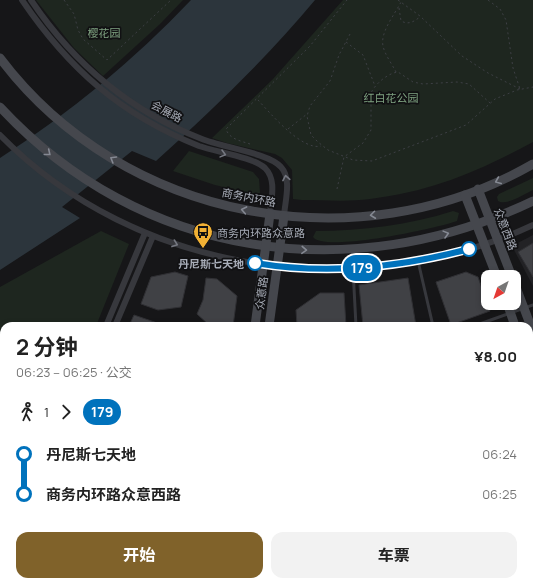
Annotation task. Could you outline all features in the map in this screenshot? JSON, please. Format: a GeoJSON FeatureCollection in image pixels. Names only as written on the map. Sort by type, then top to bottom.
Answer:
{"type":"FeatureCollection","features":[{"type":"Feature","properties":{"kind":"street","name":"会展路"},"geometry":{"type":"LineString","coordinates":[[22,0],[62,53],[89,79],[133,112],[167,132],[218,152],[252,161],[265,168],[271,179],[272,187],[270,214]]}},
{"type":"Feature","properties":{"kind":"street","name":"会展路"},"geometry":{"type":"LineString","coordinates":[[31,0],[68,48],[95,75],[136,106],[170,125],[193,135],[219,145],[277,162],[285,171],[287,177],[284,216]]}},
{"type":"Feature","properties":{"kind":"street","name":"商务内环路"},"geometry":{"type":"LineString","coordinates":[[0,58],[45,108],[86,142],[114,160],[147,178],[202,199],[270,214],[324,219],[370,216],[422,207],[478,189],[533,164]]}},
{"type":"Feature","properties":{"kind":"street"},"geometry":{"type":"LineString","coordinates":[[0,107],[19,127],[68,168],[119,199],[146,212],[192,230],[266,246],[324,250],[374,248],[430,239],[476,225],[533,201]]}},
{"type":"Feature","properties":{"kind":"street"},"geometry":{"type":"LineString","coordinates":[[2,137],[52,180],[100,211],[145,233],[203,253],[263,265],[311,270],[353,269],[418,261],[484,245],[533,225]]}},
{"type":"Feature","properties":{"kind":"street","name":"众意西路"},"geometry":{"type":"LineString","coordinates":[[478,189],[509,270]]}},
{"type":"Feature","properties":{"kind":"street"},"geometry":{"type":"LineString","coordinates":[[465,194],[493,270]]}},
{"type":"Feature","properties":{"kind":"street","name":"众意路"},"geometry":{"type":"LineString","coordinates":[[256,322],[270,214]]}},
{"type":"Feature","properties":{"kind":"street","name":"众意路"},"geometry":{"type":"LineString","coordinates":[[269,322],[284,216]]}},
{"type":"Feature","properties":{"kind":"street"},"geometry":{"type":"LineString","coordinates":[[108,322],[145,233]]}},
{"type":"Feature","properties":{"kind":"street"},"geometry":{"type":"LineString","coordinates":[[117,322],[153,236]]}},
{"type":"Feature","properties":{"kind":"street"},"geometry":{"type":"LineString","coordinates":[[521,294],[529,307],[531,322]]}},
{"type":"Feature","properties":{"kind":"street"},"geometry":{"type":"LineString","coordinates":[[510,310],[514,322]]}},
{"type":"Feature","properties":{"kind":"lane"},"geometry":{"type":"LineString","coordinates":[[418,261],[432,322]]}},
{"type":"Feature","properties":{"kind":"lane"},"geometry":{"type":"LineString","coordinates":[[353,269],[356,322]]}},
{"type":"Feature","properties":{"kind":"lane"},"geometry":{"type":"LineString","coordinates":[[486,322],[529,307]]}},
{"type":"Feature","properties":{"kind":"path"},"geometry":{"type":"LineString","coordinates":[[64,0],[74,14],[78,30],[83,39],[107,60],[171,0]]}},
{"type":"Feature","properties":{"kind":"path"},"geometry":{"type":"LineString","coordinates":[[250,144],[233,138],[227,134],[226,129],[310,46],[347,0]]}},
{"type":"Feature","properties":{"kind":"path"},"geometry":{"type":"LineString","coordinates":[[398,0],[420,16],[462,56],[488,73],[521,89]]}},
{"type":"Feature","properties":{"kind":"path"},"geometry":{"type":"LineString","coordinates":[[488,0],[500,9],[506,20],[513,68],[521,89]]}},
{"type":"Feature","properties":{"kind":"path"},"geometry":{"type":"LineString","coordinates":[[401,2],[389,25],[383,42],[385,51],[397,72],[413,82],[424,84],[457,82],[469,84],[490,103]]}},
{"type":"Feature","properties":{"kind":"path"},"geometry":{"type":"LineString","coordinates":[[398,7],[401,21],[405,23],[411,23],[420,16]]}},
{"type":"Feature","properties":{"kind":"path"},"geometry":{"type":"LineString","coordinates":[[350,34],[330,81],[310,106],[308,113],[308,126],[311,135],[328,150],[344,157],[365,162],[380,158],[466,125],[490,103],[506,94],[521,89],[533,88]]}},
{"type":"Feature","properties":{"kind":"path"},"geometry":{"type":"LineString","coordinates":[[346,42],[363,55],[376,87]]}},
{"type":"Feature","properties":{"kind":"path"},"geometry":{"type":"LineString","coordinates":[[337,189],[344,157],[356,149],[368,136],[372,119],[370,97],[376,87],[391,74],[397,72]]}},
{"type":"Feature","properties":{"kind":"path"},"geometry":{"type":"LineString","coordinates":[[257,99],[288,130],[308,145],[313,147],[322,146]]}},
{"type":"Feature","properties":{"kind":"path"},"geometry":{"type":"LineString","coordinates":[[288,130],[308,113]]}},
{"type":"Feature","properties":{"kind":"shaded area"},"geometry":{"type":"Polygon","coordinates":[[[191,0],[315,0],[278,42],[238,83],[156,161],[132,151],[62,207],[80,218],[0,270],[0,158],[51,123],[100,85],[147,44],[191,0]]]}},
{"type":"Feature","properties":{"kind":"shaded area"},"geometry":{"type":"Polygon","coordinates":[[[533,235],[533,286],[512,246],[533,235]]]}},
{"type":"Feature","properties":{"kind":"green space","name":"樱花园"},"geometry":{"type":"Polygon","coordinates":[[[36,0],[183,0],[160,24],[103,76],[74,48],[36,0]]]}},
{"type":"Feature","properties":{"kind":"green space","name":"红白花公园"},"geometry":{"type":"Polygon","coordinates":[[[343,0],[533,0],[533,142],[454,179],[414,191],[362,200],[336,201],[293,199],[292,170],[282,158],[275,154],[212,138],[273,79],[343,0]]]}},
{"type":"Feature","properties":{"kind":"green space"},"geometry":{"type":"Polygon","coordinates":[[[189,151],[253,172],[259,179],[260,193],[257,195],[215,185],[173,171],[189,151]]]}},
{"type":"Feature","properties":{"kind":"green space"},"geometry":{"type":"Polygon","coordinates":[[[533,178],[533,190],[511,201],[498,201],[497,197],[499,194],[533,178]]]}},
{"type":"Feature","properties":{"kind":"green space"},"geometry":{"type":"Polygon","coordinates":[[[453,211],[459,213],[457,221],[428,229],[382,238],[337,242],[322,241],[313,237],[316,231],[351,230],[385,226],[420,220],[453,211]]]}},
{"type":"Feature","properties":{"kind":"green space"},"geometry":{"type":"Polygon","coordinates":[[[101,231],[129,244],[98,322],[0,322],[0,287],[101,231]]]}},
{"type":"Feature","properties":{"kind":"building"},"geometry":{"type":"Polygon","coordinates":[[[533,243],[533,277],[518,252],[533,243]]]}},
{"type":"Feature","properties":{"kind":"building"},"geometry":{"type":"Polygon","coordinates":[[[175,272],[188,276],[181,307],[158,310],[141,304],[151,277],[175,272]]]}},
{"type":"Feature","properties":{"kind":"building"},"geometry":{"type":"Polygon","coordinates":[[[466,272],[478,277],[481,286],[481,310],[490,311],[459,322],[450,322],[436,282],[466,272]]]}},
{"type":"Feature","properties":{"kind":"building"},"geometry":{"type":"Polygon","coordinates":[[[206,278],[217,279],[237,296],[234,322],[206,322],[197,314],[203,300],[206,278]]]}},
{"type":"Feature","properties":{"kind":"building"},"geometry":{"type":"Polygon","coordinates":[[[408,278],[415,322],[363,322],[359,285],[408,278]]]}},
{"type":"Feature","properties":{"kind":"building"},"geometry":{"type":"Polygon","coordinates":[[[320,293],[344,293],[346,322],[297,322],[296,310],[320,293]]]}},
{"type":"Feature","properties":{"kind":"building"},"geometry":{"type":"Polygon","coordinates":[[[134,315],[154,322],[131,322],[134,315]]]}},
{"type":"Feature","properties":{"kind":"bus line","name":"179"},"geometry":{"type":"LineString","coordinates":[[255,263],[281,268],[324,270],[358,269],[418,261],[469,249]]}},
{"type":"Feature","properties":{"kind":"place","name":"商务内环路众意路"},"geometry":{"type":"Point","coordinates":[203,249]}},
{"type":"Feature","properties":{"kind":"place","name":"丹尼斯七天地"},"geometry":{"type":"Point","coordinates":[255,263]}}]}
